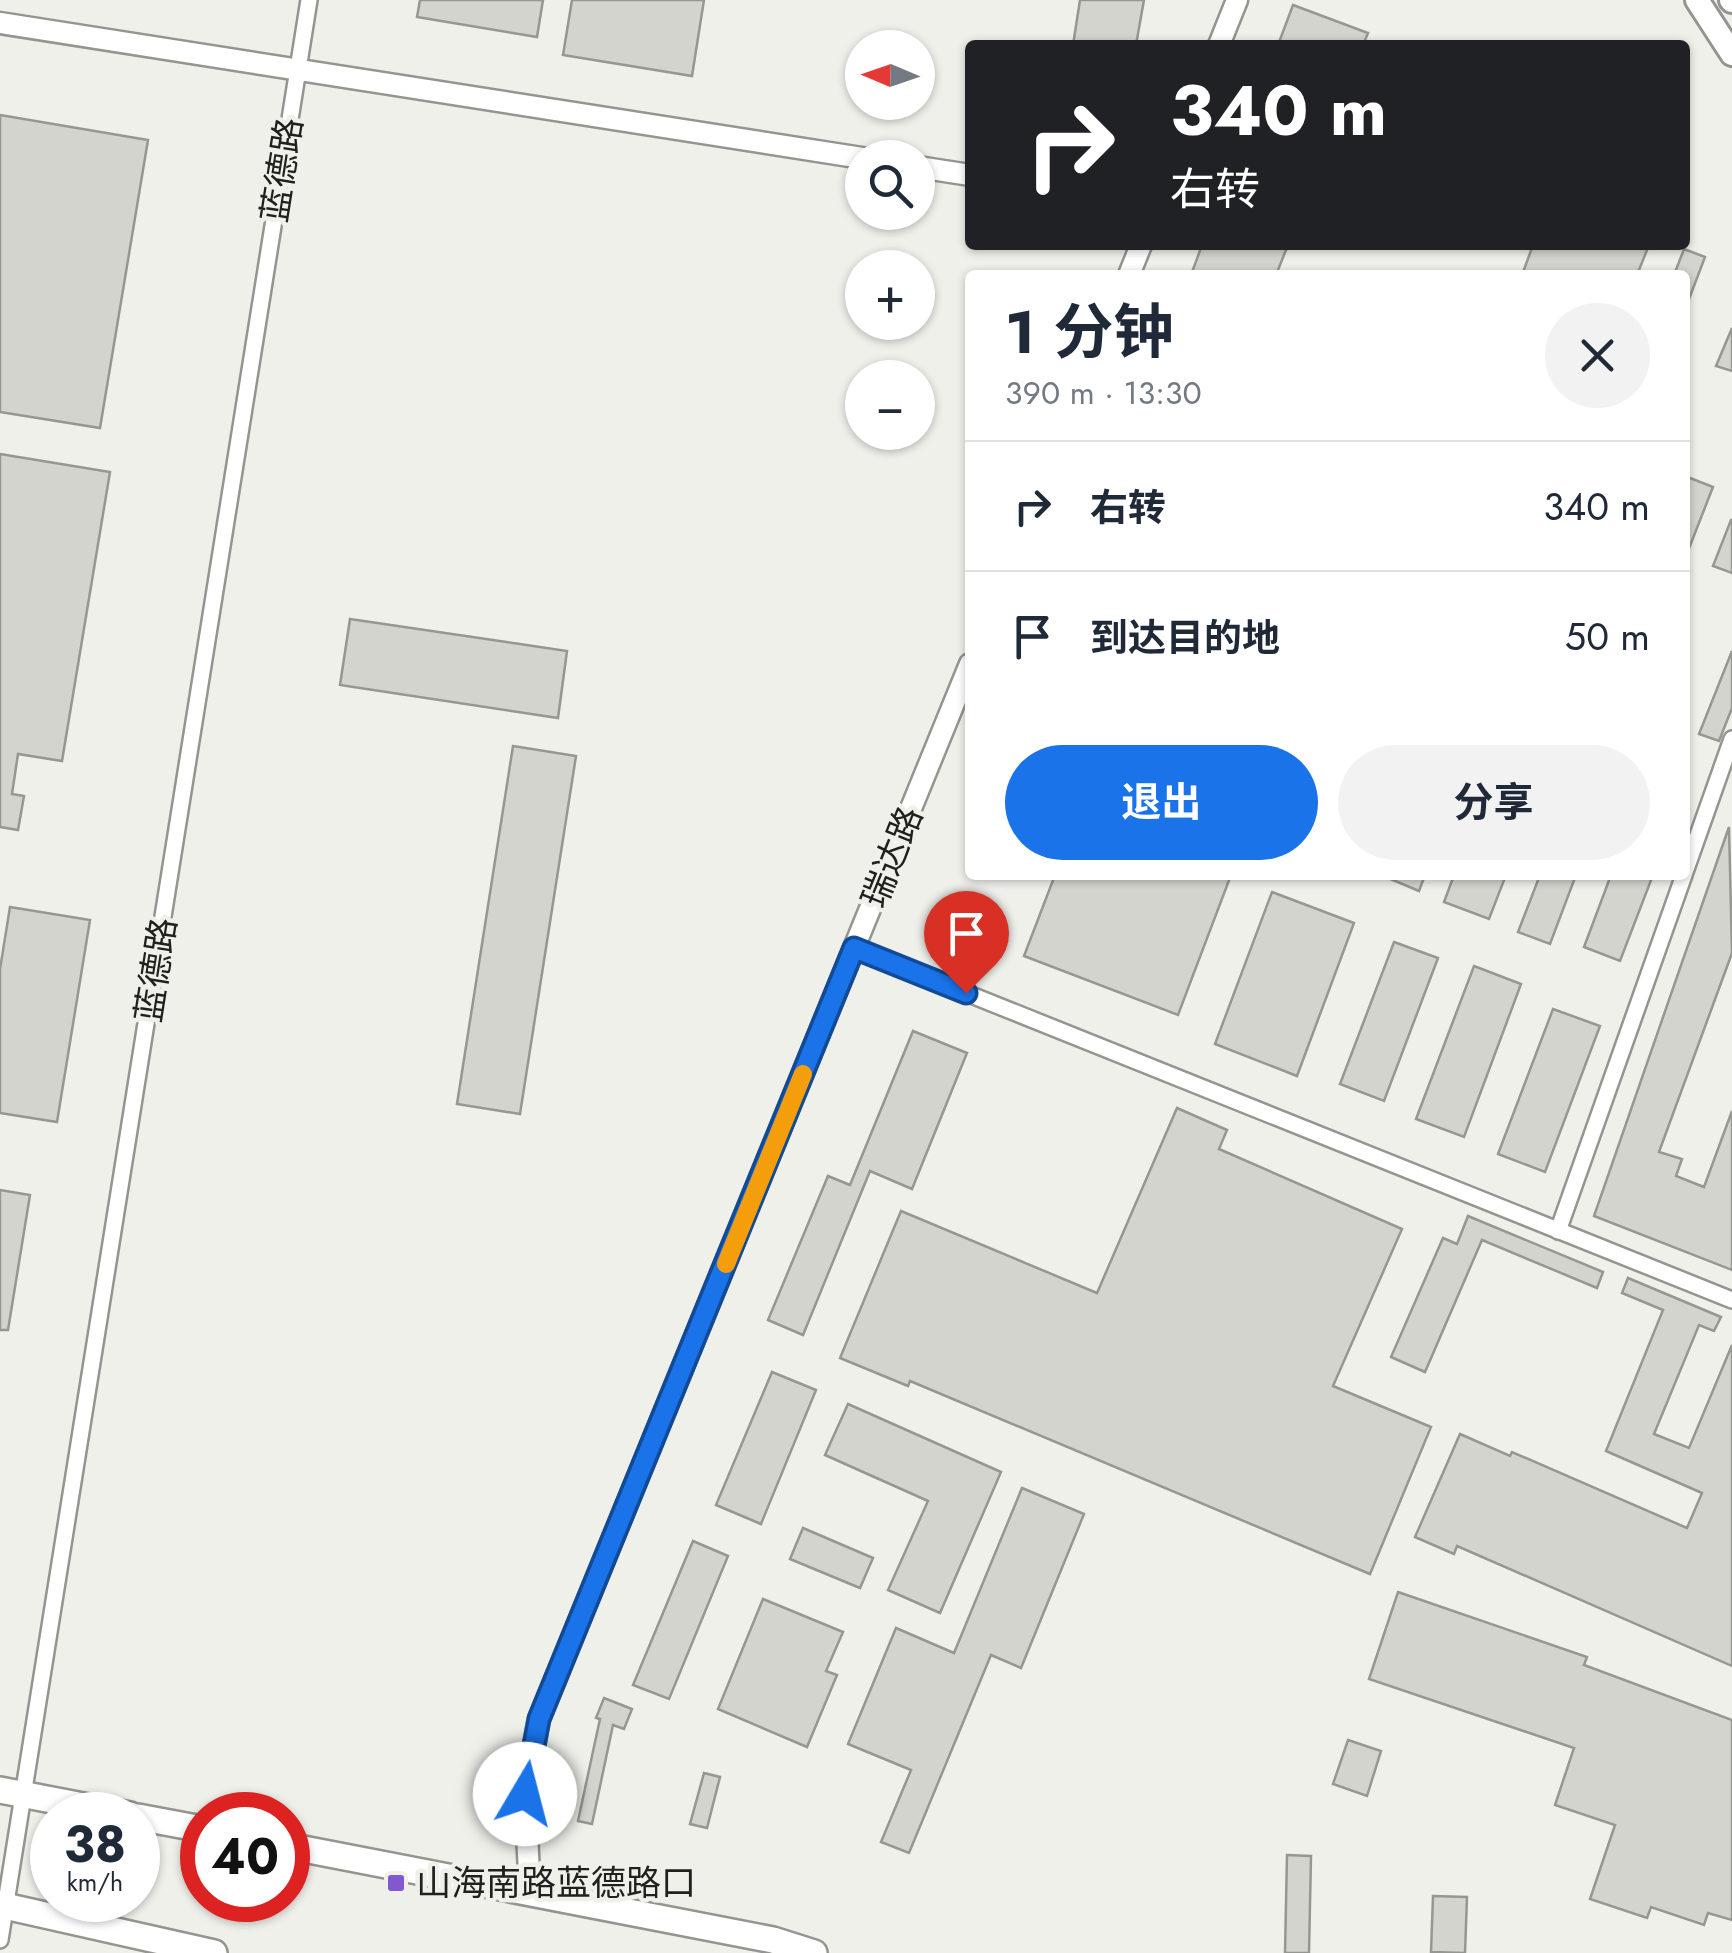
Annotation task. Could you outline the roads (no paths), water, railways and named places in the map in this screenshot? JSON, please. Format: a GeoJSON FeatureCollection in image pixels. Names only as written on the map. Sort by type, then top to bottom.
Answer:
{"type":"FeatureCollection","features":[{"type":"Feature","properties":{"kind":"main road"},"geometry":{"type":"LineString","coordinates":[[1697,0],[1732,54]]}},
{"type":"Feature","properties":{"kind":"main road"},"geometry":{"type":"LineString","coordinates":[[0,1790],[30,1796]]}},
{"type":"Feature","properties":{"kind":"main road"},"geometry":{"type":"LineString","coordinates":[[310,1850],[773,1940],[814,1953]]}},
{"type":"Feature","properties":{"kind":"main road"},"geometry":{"type":"LineString","coordinates":[[3,1906],[214,1953]]}},
{"type":"Feature","properties":{"kind":"street","name":"蓝德路"},"geometry":{"type":"LineString","coordinates":[[0,1940],[309,0]]}},
{"type":"Feature","properties":{"kind":"street"},"geometry":{"type":"LineString","coordinates":[[1222,40],[1237,0]]}},
{"type":"Feature","properties":{"kind":"street"},"geometry":{"type":"LineString","coordinates":[[0,23],[298,73],[845,155]]}},
{"type":"Feature","properties":{"kind":"street"},"geometry":{"type":"LineString","coordinates":[[935,170],[965,174]]}},
{"type":"Feature","properties":{"kind":"street","name":"瑞达路"},"geometry":{"type":"LineString","coordinates":[[530,1894],[525,1794],[539,1719],[965,676]]}},
{"type":"Feature","properties":{"kind":"street"},"geometry":{"type":"LineString","coordinates":[[1690,857],[1732,739]]}},
{"type":"Feature","properties":{"kind":"street"},"geometry":{"type":"LineString","coordinates":[[1558,1231],[1682,880]]}},
{"type":"Feature","properties":{"kind":"street"},"geometry":{"type":"LineString","coordinates":[[854,948],[1732,1300]]}},
{"type":"Feature","properties":{"kind":"place","name":"山海南路蓝德路口"},"geometry":{"type":"Point","coordinates":[396,1883]}}]}
